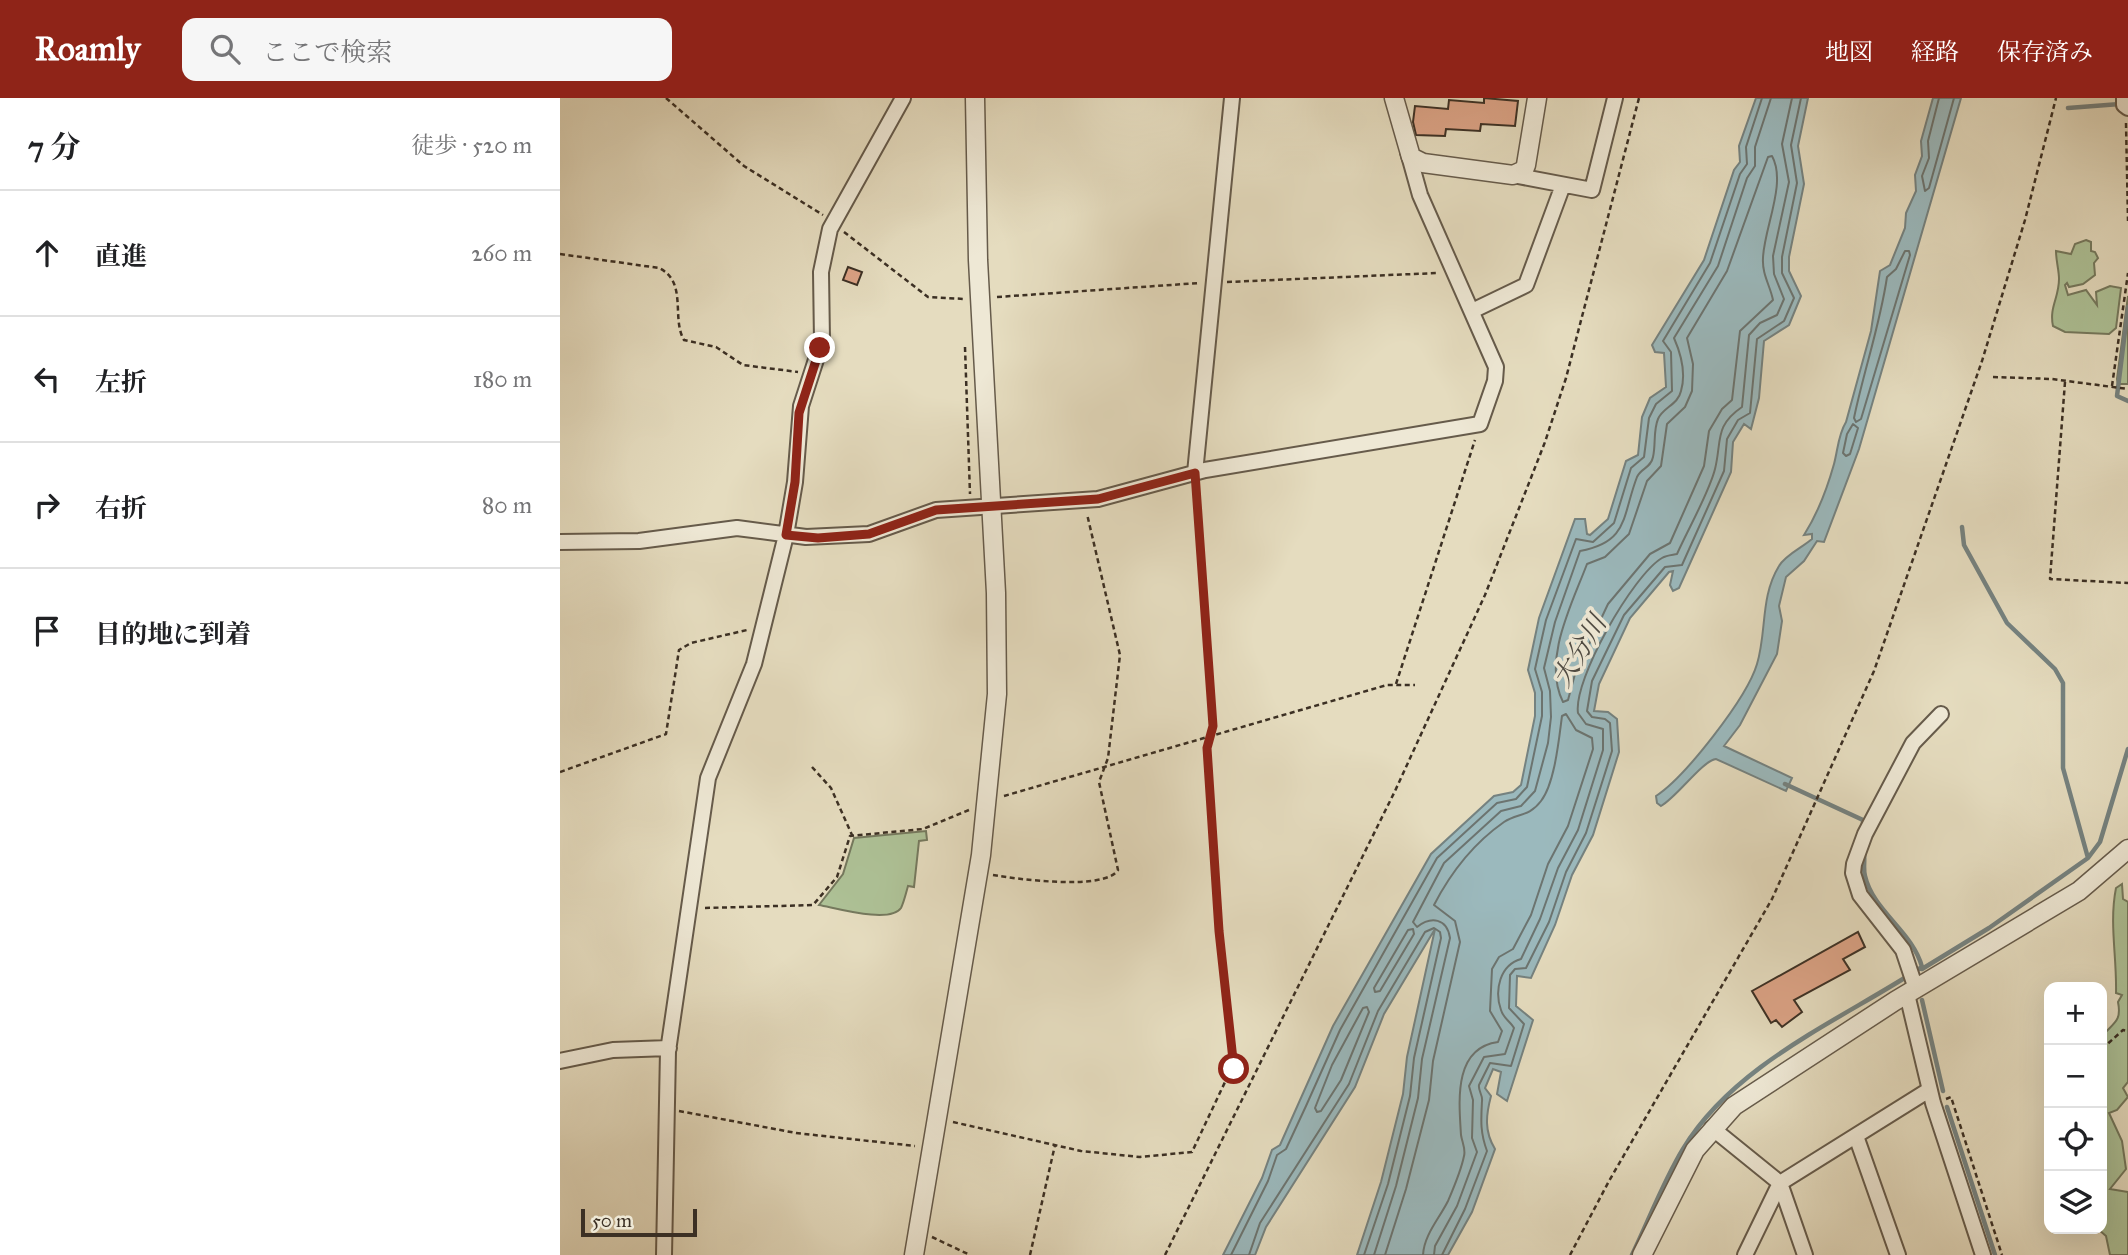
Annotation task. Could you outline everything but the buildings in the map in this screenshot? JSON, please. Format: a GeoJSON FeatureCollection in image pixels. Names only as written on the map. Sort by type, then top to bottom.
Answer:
{"type":"FeatureCollection","features":[{"type":"Feature","properties":{"kind":"street"},"geometry":{"type":"LineString","coordinates":[[664,1255],[669,1048],[708,778],[754,664],[786,535],[795,482],[799,413],[822,341],[821,272],[832,222],[903,98]]}},
{"type":"Feature","properties":{"kind":"street"},"geometry":{"type":"LineString","coordinates":[[914,1255],[989,801],[998,662],[980,298],[975,98]]}},
{"type":"Feature","properties":{"kind":"street"},"geometry":{"type":"LineString","coordinates":[[1195,473],[1232,98]]}},
{"type":"Feature","properties":{"kind":"street"},"geometry":{"type":"LineString","coordinates":[[560,542],[639,541],[732,528],[818,538],[869,534],[936,510],[1084,501],[1195,473],[1480,424],[1497,372],[1420,195],[1394,98]]}},
{"type":"Feature","properties":{"kind":"street"},"geometry":{"type":"LineString","coordinates":[[1513,175],[1524,170],[1526,165],[1537,98]]}},
{"type":"Feature","properties":{"kind":"street"},"geometry":{"type":"LineString","coordinates":[[1408,152],[1411,157],[1423,163],[1513,175],[1592,190],[1615,98]]}},
{"type":"Feature","properties":{"kind":"street"},"geometry":{"type":"LineString","coordinates":[[1472,311],[1526,285],[1563,185]]}},
{"type":"Feature","properties":{"kind":"street"},"geometry":{"type":"LineString","coordinates":[[1941,714],[1909,750],[1865,834],[1853,873],[1860,895],[1903,950],[1929,1090],[1983,1255]]}},
{"type":"Feature","properties":{"kind":"street"},"geometry":{"type":"LineString","coordinates":[[1642,1255],[1689,1160],[1712,1128],[1742,1101],[1911,991],[2072,896],[2128,849]]}},
{"type":"Feature","properties":{"kind":"street"},"geometry":{"type":"LineString","coordinates":[[560,1061],[613,1050],[669,1048]]}},
{"type":"Feature","properties":{"kind":"street"},"geometry":{"type":"LineString","coordinates":[[1745,1255],[1780,1183],[1929,1090]]}},
{"type":"Feature","properties":{"kind":"street"},"geometry":{"type":"LineString","coordinates":[[1712,1128],[1780,1183],[1805,1255]]}},
{"type":"Feature","properties":{"kind":"street"},"geometry":{"type":"LineString","coordinates":[[1856,1136],[1898,1255]]}},
{"type":"Feature","properties":{"kind":"path"},"geometry":{"type":"LineString","coordinates":[[666,98],[744,166],[832,222],[928,297],[980,298],[1213,283],[1454,272]]}},
{"type":"Feature","properties":{"kind":"path"},"geometry":{"type":"LineString","coordinates":[[1164,1255],[1401,779],[1486,595],[1545,442],[1566,378],[1639,98]]}},
{"type":"Feature","properties":{"kind":"path"},"geometry":{"type":"LineString","coordinates":[[1570,1255],[1609,1181],[1772,899],[1874,671],[1982,361],[2025,219],[2056,98]]}},
{"type":"Feature","properties":{"kind":"path"},"geometry":{"type":"LineString","coordinates":[[2126,104],[2128,221]]}},
{"type":"Feature","properties":{"kind":"path"},"geometry":{"type":"LineString","coordinates":[[560,254],[666,271],[675,286],[684,340],[716,347],[743,365],[778,372],[812,373]]}},
{"type":"Feature","properties":{"kind":"path"},"geometry":{"type":"LineString","coordinates":[[2112,386],[2128,273]]}},
{"type":"Feature","properties":{"kind":"path"},"geometry":{"type":"LineString","coordinates":[[1993,377],[2128,388]]}},
{"type":"Feature","properties":{"kind":"path"},"geometry":{"type":"LineString","coordinates":[[2065,382],[2050,579],[2128,583]]}},
{"type":"Feature","properties":{"kind":"path"},"geometry":{"type":"LineString","coordinates":[[1396,684],[1480,424]]}},
{"type":"Feature","properties":{"kind":"path"},"geometry":{"type":"LineString","coordinates":[[937,1118],[1055,1146],[1140,1157],[1192,1152],[1234,1069],[1219,931],[1207,748],[1213,726],[1195,473]]}},
{"type":"Feature","properties":{"kind":"path"},"geometry":{"type":"LineString","coordinates":[[990,875],[1057,884],[1116,874],[1118,870],[1099,782],[1108,758],[1120,654],[1084,501]]}},
{"type":"Feature","properties":{"kind":"path"},"geometry":{"type":"LineString","coordinates":[[560,772],[668,732],[677,654],[682,647],[743,630],[764,628]]}},
{"type":"Feature","properties":{"kind":"path"},"geometry":{"type":"LineString","coordinates":[[689,908],[813,905],[837,877],[847,840],[852,835],[923,829],[989,801],[1396,684],[1415,685]]}},
{"type":"Feature","properties":{"kind":"path"},"geometry":{"type":"LineString","coordinates":[[812,767],[831,788],[852,835]]}},
{"type":"Feature","properties":{"kind":"path"},"geometry":{"type":"LineString","coordinates":[[2106,1045],[2123,1030],[2128,1031]]}},
{"type":"Feature","properties":{"kind":"path"},"geometry":{"type":"LineString","coordinates":[[1951,1097],[2002,1255]]}},
{"type":"Feature","properties":{"kind":"path"},"geometry":{"type":"LineString","coordinates":[[666,1108],[796,1133],[920,1146],[918,1154]]}},
{"type":"Feature","properties":{"kind":"path"},"geometry":{"type":"LineString","coordinates":[[1030,1255],[1055,1146]]}},
{"type":"Feature","properties":{"kind":"path"},"geometry":{"type":"LineString","coordinates":[[918,1230],[970,1255]]}},
{"type":"Feature","properties":{"kind":"green space"},"geometry":{"type":"Polygon","coordinates":[[[2086,240],[2091,242],[2091,251],[2095,252],[2098,258],[2094,263],[2095,275],[2083,284],[2069,287],[2067,283],[2065,285],[2068,295],[2086,290],[2097,305],[2096,292],[2110,286],[2121,288],[2116,328],[2109,334],[2065,332],[2053,326],[2052,313],[2059,279],[2056,251],[2071,254],[2075,244],[2086,240]]]}},
{"type":"Feature","properties":{"kind":"green space"},"geometry":{"type":"Polygon","coordinates":[[[2128,296],[2128,384],[2118,384],[2117,379],[2128,296]]]}},
{"type":"Feature","properties":{"kind":"green space"},"geometry":{"type":"Polygon","coordinates":[[[926,831],[927,840],[919,841],[914,887],[908,886],[901,908],[895,913],[875,915],[819,905],[843,874],[854,838],[926,831]]]}},
{"type":"Feature","properties":{"kind":"green space"},"geometry":{"type":"Polygon","coordinates":[[[2122,884],[2123,899],[2128,902],[2128,1082],[2123,1088],[2128,1097],[2117,1110],[2109,1113],[2122,1141],[2126,1169],[2110,1189],[2128,1192],[2128,1255],[2110,1255],[2104,1234],[2107,1234],[2107,1031],[2118,1018],[2118,1002],[2122,995],[2116,993],[2113,914],[2116,888],[2122,884]]]}},
{"type":"Feature","properties":{"kind":"water","name":"大分川"},"geometry":{"type":"Polygon","coordinates":[[[1756,98],[1808,98],[1798,146],[1804,184],[1789,257],[1789,271],[1801,296],[1789,325],[1764,341],[1759,398],[1751,429],[1744,424],[1733,442],[1731,472],[1679,588],[1673,591],[1670,585],[1673,571],[1669,572],[1630,618],[1599,684],[1594,711],[1608,712],[1617,719],[1619,752],[1593,835],[1572,875],[1555,925],[1531,978],[1517,976],[1516,1006],[1533,1020],[1507,1101],[1497,1094],[1501,1072],[1493,1069],[1485,1088],[1491,1096],[1487,1123],[1495,1149],[1472,1212],[1448,1255],[1357,1255],[1381,1182],[1403,1094],[1407,1057],[1435,929],[1384,1014],[1355,1087],[1266,1227],[1255,1255],[1223,1255],[1262,1178],[1272,1150],[1280,1145],[1333,1026],[1431,854],[1494,796],[1513,792],[1521,785],[1535,716],[1535,693],[1528,670],[1539,618],[1575,519],[1585,519],[1587,534],[1590,535],[1608,519],[1626,461],[1638,455],[1642,417],[1650,398],[1666,387],[1664,353],[1655,352],[1652,345],[1704,260],[1734,170],[1740,162],[1739,146],[1756,98]]]}},
{"type":"Feature","properties":{"kind":"water"},"geometry":{"type":"Polygon","coordinates":[[[1933,98],[1961,98],[1859,449],[1824,542],[1817,541],[1804,561],[1786,577],[1779,606],[1782,621],[1777,654],[1740,725],[1724,746],[1792,778],[1786,791],[1716,759],[1704,766],[1661,806],[1657,803],[1656,796],[1683,772],[1714,736],[1751,679],[1760,652],[1766,602],[1773,578],[1785,558],[1812,539],[1812,534],[1804,535],[1822,501],[1834,464],[1871,331],[1880,271],[1890,265],[1905,228],[1906,213],[1916,191],[1915,175],[1922,156],[1921,141],[1933,98]]]}},
{"type":"Feature","properties":{"kind":"waterway"},"geometry":{"type":"LineString","coordinates":[[2068,108],[2120,104]]}},
{"type":"Feature","properties":{"kind":"waterway"},"geometry":{"type":"LineString","coordinates":[[2128,307],[2117,396],[2128,401]]}},
{"type":"Feature","properties":{"kind":"waterway"},"geometry":{"type":"LineString","coordinates":[[1922,969],[1989,928],[2088,858],[2063,768],[2063,683],[2055,669],[2007,623],[1964,545],[1962,527]]}},
{"type":"Feature","properties":{"kind":"waterway"},"geometry":{"type":"LineString","coordinates":[[2088,858],[2100,842],[2128,749]]}},
{"type":"Feature","properties":{"kind":"waterway"},"geometry":{"type":"LineString","coordinates":[[1785,784],[1863,820],[1863,827]]}},
{"type":"Feature","properties":{"kind":"waterway"},"geometry":{"type":"LineString","coordinates":[[1632,1255],[1683,1149],[1705,1119],[1731,1092],[1792,1046],[1922,967],[1910,943],[1869,889],[1864,873],[1864,853]]}},
{"type":"Feature","properties":{"kind":"waterway"},"geometry":{"type":"LineString","coordinates":[[1922,1000],[1943,1091]]}},
{"type":"Feature","properties":{"kind":"waterway"},"geometry":{"type":"LineString","coordinates":[[1947,1107],[1995,1255]]}},
{"type":"Feature","properties":{"kind":"route"},"geometry":{"type":"LineString","coordinates":[[820,348],[799,413],[795,482],[786,535],[818,538],[869,534],[881,532],[936,510],[1032,506],[1098,499],[1195,473],[1213,726],[1207,748],[1219,931],[1234,1069]]}}]}
